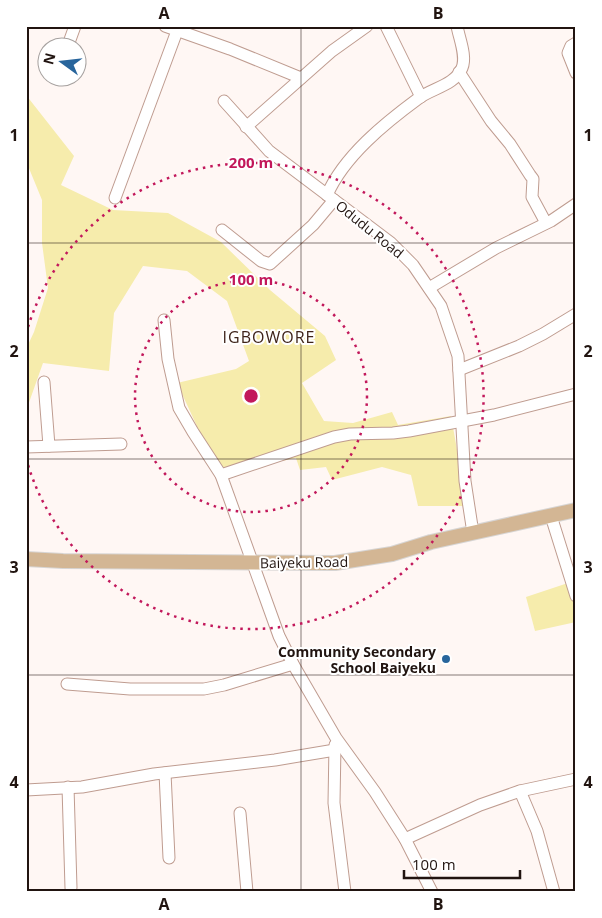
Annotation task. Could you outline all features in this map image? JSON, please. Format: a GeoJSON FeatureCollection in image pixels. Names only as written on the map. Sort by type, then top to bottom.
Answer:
{"type":"FeatureCollection","features":[{"type":"Feature","properties":{"kind":"main road","name":"Baiyeku Road"},"geometry":{"type":"LineString","coordinates":[[26,559],[336,563],[392,554],[431,542],[576,510]]}},
{"type":"Feature","properties":{"kind":"street"},"geometry":{"type":"LineString","coordinates":[[71,38],[75,26]]}},
{"type":"Feature","properties":{"kind":"street"},"geometry":{"type":"LineString","coordinates":[[165,26],[230,49],[295,79]]}},
{"type":"Feature","properties":{"kind":"street"},"geometry":{"type":"LineString","coordinates":[[246,127],[295,79],[366,26]]}},
{"type":"Feature","properties":{"kind":"street"},"geometry":{"type":"LineString","coordinates":[[386,26],[421,96]]}},
{"type":"Feature","properties":{"kind":"street"},"geometry":{"type":"LineString","coordinates":[[222,230],[261,261],[270,264],[313,225],[331,198],[332,184],[356,153],[387,123],[421,96],[453,80],[460,72],[464,60],[460,27]]}},
{"type":"Feature","properties":{"kind":"street"},"geometry":{"type":"LineString","coordinates":[[115,198],[177,31]]}},
{"type":"Feature","properties":{"kind":"street"},"geometry":{"type":"LineString","coordinates":[[576,43],[571,46],[568,53],[576,73]]}},
{"type":"Feature","properties":{"kind":"street"},"geometry":{"type":"LineString","coordinates":[[460,72],[491,121],[510,144],[530,174],[532,197],[546,223]]}},
{"type":"Feature","properties":{"kind":"street","name":"Odudu Road"},"geometry":{"type":"LineString","coordinates":[[224,101],[269,151],[392,243],[413,265],[441,306],[453,336],[458,356],[464,481],[473,533]]}},
{"type":"Feature","properties":{"kind":"street"},"geometry":{"type":"LineString","coordinates":[[429,288],[496,248],[546,223],[576,204]]}},
{"type":"Feature","properties":{"kind":"street"},"geometry":{"type":"LineString","coordinates":[[459,370],[519,346],[576,314]]}},
{"type":"Feature","properties":{"kind":"street"},"geometry":{"type":"LineString","coordinates":[[164,320],[168,359],[179,408],[192,432],[221,474],[279,636],[336,738],[405,838],[432,892]]}},
{"type":"Feature","properties":{"kind":"street"},"geometry":{"type":"LineString","coordinates":[[44,382],[48,446]]}},
{"type":"Feature","properties":{"kind":"street"},"geometry":{"type":"LineString","coordinates":[[221,474],[334,437],[350,434],[393,433],[461,422],[576,394]]}},
{"type":"Feature","properties":{"kind":"street"},"geometry":{"type":"LineString","coordinates":[[26,447],[121,444]]}},
{"type":"Feature","properties":{"kind":"street"},"geometry":{"type":"LineString","coordinates":[[551,516],[576,596]]}},
{"type":"Feature","properties":{"kind":"street"},"geometry":{"type":"LineString","coordinates":[[67,684],[130,689],[204,689],[224,685],[293,664]]}},
{"type":"Feature","properties":{"kind":"street"},"geometry":{"type":"LineString","coordinates":[[336,738],[334,804],[345,892]]}},
{"type":"Feature","properties":{"kind":"street"},"geometry":{"type":"LineString","coordinates":[[26,790],[82,787],[165,773],[276,760],[335,750]]}},
{"type":"Feature","properties":{"kind":"street"},"geometry":{"type":"LineString","coordinates":[[334,766],[349,758]]}},
{"type":"Feature","properties":{"kind":"street"},"geometry":{"type":"LineString","coordinates":[[165,773],[169,858]]}},
{"type":"Feature","properties":{"kind":"street"},"geometry":{"type":"LineString","coordinates":[[405,838],[480,805],[520,791],[576,779]]}},
{"type":"Feature","properties":{"kind":"street"},"geometry":{"type":"LineString","coordinates":[[68,787],[71,888]]}},
{"type":"Feature","properties":{"kind":"street"},"geometry":{"type":"LineString","coordinates":[[520,791],[537,831],[554,892]]}},
{"type":"Feature","properties":{"kind":"street"},"geometry":{"type":"LineString","coordinates":[[240,813],[247,892]]}},
{"type":"Feature","properties":{"kind":"shaded area"},"geometry":{"type":"Polygon","coordinates":[[[26,95],[74,156],[61,185],[113,210],[168,213],[221,242],[270,290],[325,336],[336,360],[302,383],[324,421],[353,423],[392,412],[398,425],[451,416],[467,506],[418,506],[411,475],[382,467],[332,480],[326,467],[300,470],[296,458],[219,474],[177,383],[236,369],[249,361],[227,301],[187,271],[143,266],[114,313],[109,371],[43,363],[26,411],[26,349],[34,332],[48,288],[42,243],[42,200],[26,161],[26,95]]]}},
{"type":"Feature","properties":{"kind":"shaded area"},"geometry":{"type":"Polygon","coordinates":[[[576,582],[576,622],[535,631],[526,597],[576,582]]]}},
{"type":"Feature","properties":{"kind":"place","name":"Community Secondary School Baiyeku"},"geometry":{"type":"Point","coordinates":[446,659]}},
{"type":"Feature","properties":{"kind":"district","name":"IGBOWORE"},"geometry":{"type":"Point","coordinates":[269,337]}}]}
